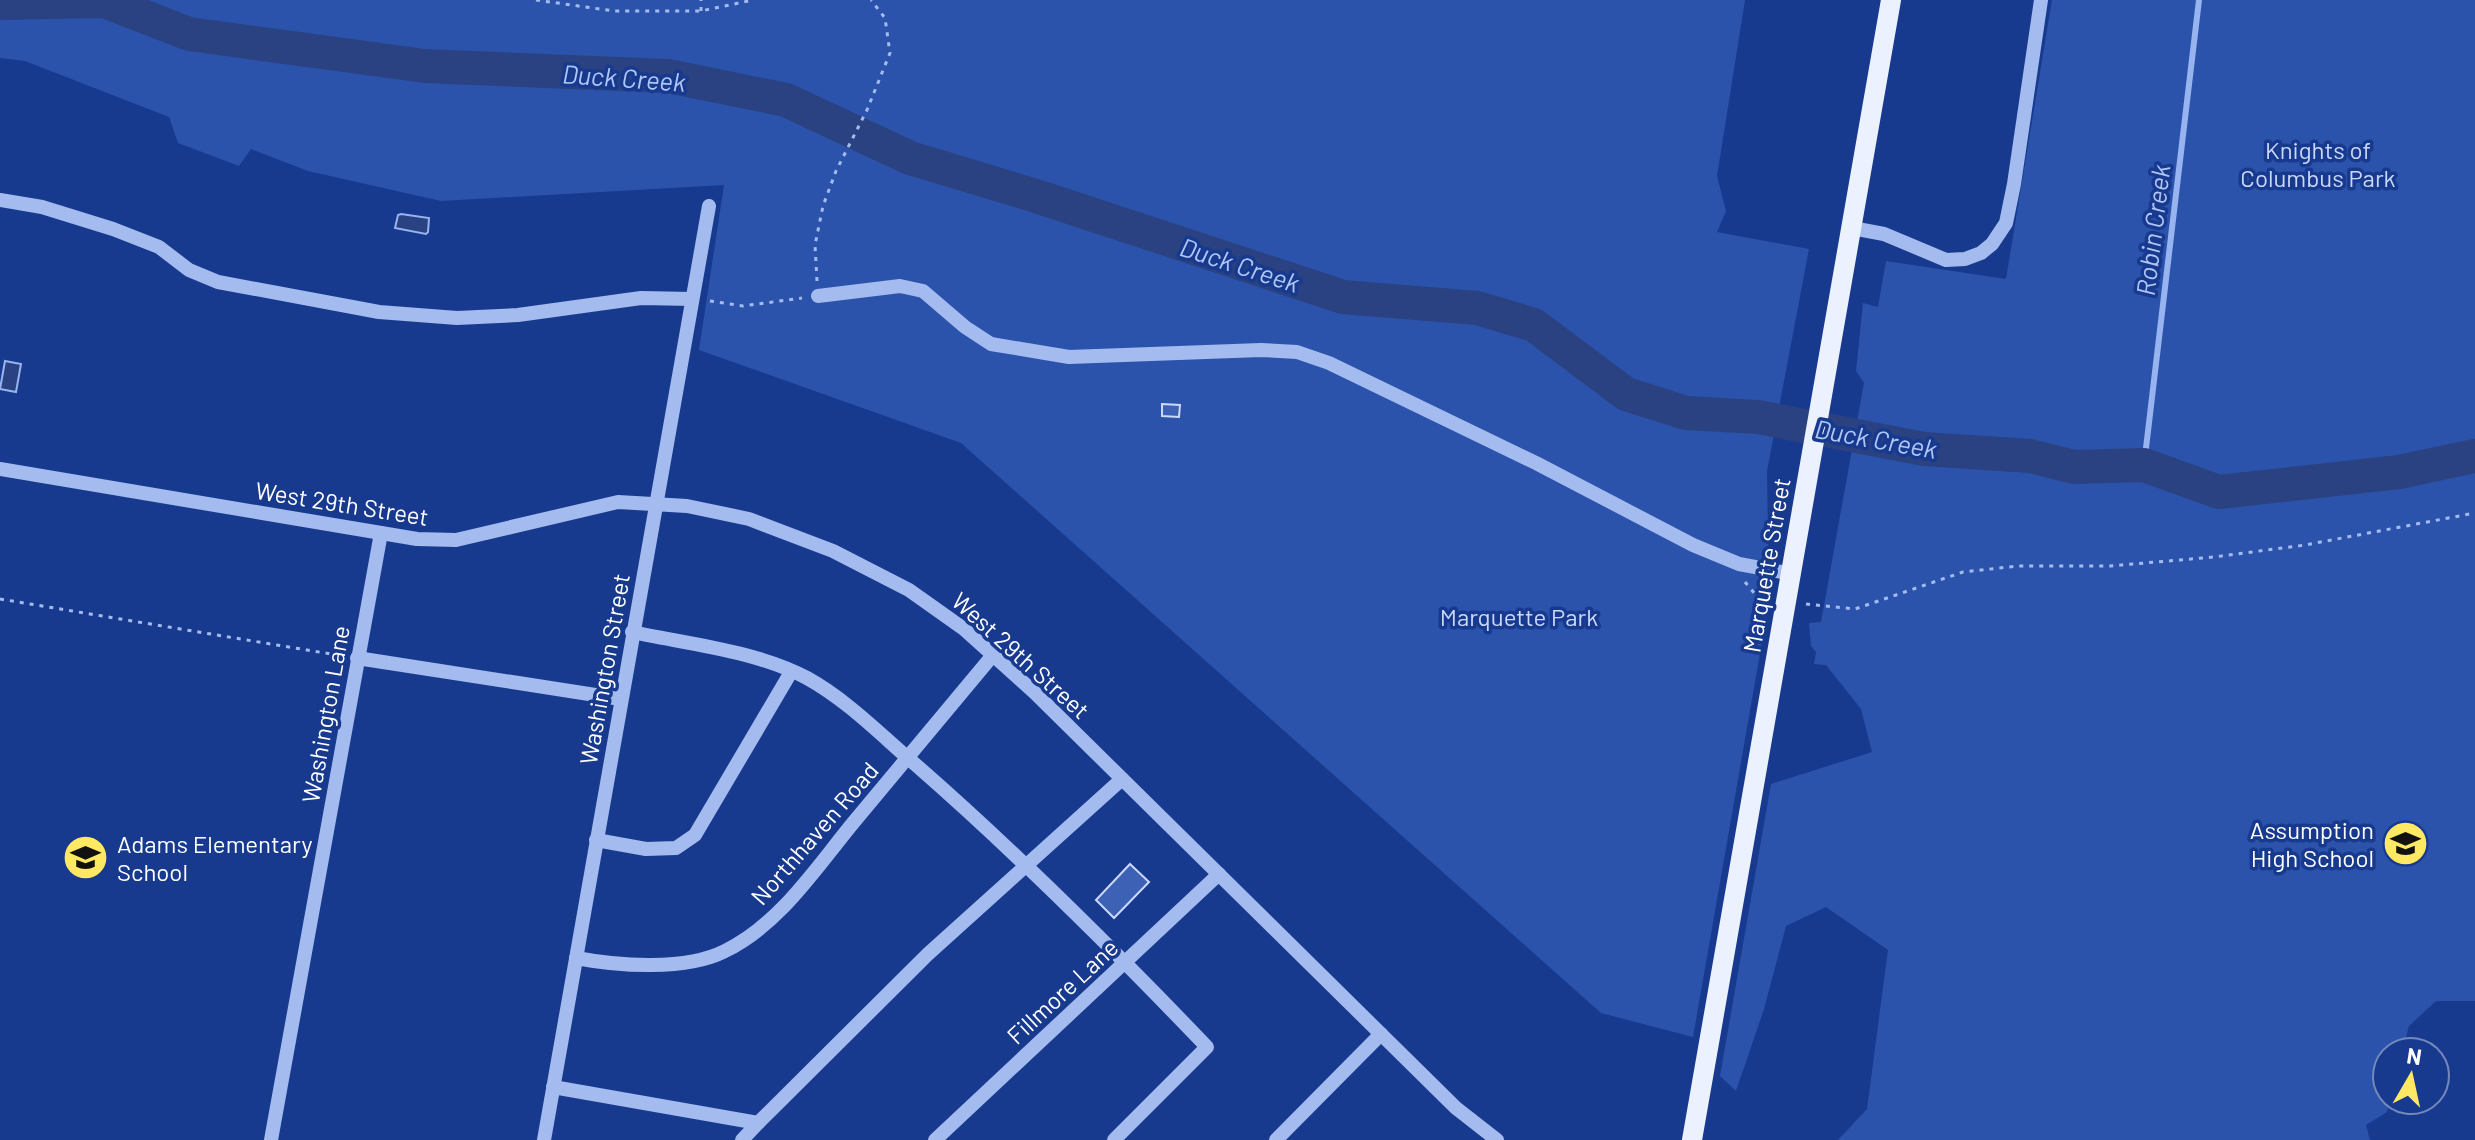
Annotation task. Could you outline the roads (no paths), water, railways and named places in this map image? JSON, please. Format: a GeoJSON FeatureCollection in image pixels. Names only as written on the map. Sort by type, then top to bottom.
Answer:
{"type":"FeatureCollection","features":[{"type":"Feature","properties":{"kind":"main road","name":"Marquette Street"},"geometry":{"type":"LineString","coordinates":[[1692,1140],[1891,0]]}},
{"type":"Feature","properties":{"kind":"street"},"geometry":{"type":"LineString","coordinates":[[1852,228],[1884,234],[1946,260],[1965,259],[1981,253],[1992,244],[2006,223],[2014,184],[2041,0]]}},
{"type":"Feature","properties":{"kind":"street"},"geometry":{"type":"LineString","coordinates":[[0,200],[42,207],[113,229],[159,247],[189,270],[218,282],[379,312],[457,318],[518,315],[641,298],[692,299]]}},
{"type":"Feature","properties":{"kind":"street","name":"Washington Street"},"geometry":{"type":"LineString","coordinates":[[544,1140],[709,206]]}},
{"type":"Feature","properties":{"kind":"street"},"geometry":{"type":"LineString","coordinates":[[818,296],[900,286],[923,291],[965,327],[991,344],[1069,357],[1261,350],[1297,352],[1329,363],[1527,458],[1693,545],[1739,564],[1792,574]]}},
{"type":"Feature","properties":{"kind":"street","name":"West 29th Street"},"geometry":{"type":"LineString","coordinates":[[0,469],[417,539],[456,540],[618,502],[687,506],[749,519],[833,551],[909,590],[964,629],[1122,779],[1456,1108],[1497,1140]]}},
{"type":"Feature","properties":{"kind":"street","name":"Washington Lane"},"geometry":{"type":"LineString","coordinates":[[271,1140],[381,533]]}},
{"type":"Feature","properties":{"kind":"street"},"geometry":{"type":"LineString","coordinates":[[632,632],[758,659],[807,678],[847,706],[1025,866],[1125,962],[1207,1047],[1114,1140]]}},
{"type":"Feature","properties":{"kind":"street","name":"Northhaven Road"},"geometry":{"type":"LineString","coordinates":[[576,958],[616,965],[697,961],[735,946],[755,933],[793,895],[993,655]]}},
{"type":"Feature","properties":{"kind":"street"},"geometry":{"type":"LineString","coordinates":[[357,658],[621,699]]}},
{"type":"Feature","properties":{"kind":"street"},"geometry":{"type":"LineString","coordinates":[[596,840],[646,849],[676,848],[695,835],[791,672]]}},
{"type":"Feature","properties":{"kind":"street"},"geometry":{"type":"LineString","coordinates":[[742,1140],[928,954],[1122,779]]}},
{"type":"Feature","properties":{"kind":"street","name":"Fillmore Lane"},"geometry":{"type":"LineString","coordinates":[[935,1140],[1219,874]]}},
{"type":"Feature","properties":{"kind":"street"},"geometry":{"type":"LineString","coordinates":[[1276,1140],[1381,1034]]}},
{"type":"Feature","properties":{"kind":"street"},"geometry":{"type":"LineString","coordinates":[[553,1087],[758,1123]]}},
{"type":"Feature","properties":{"kind":"waterway","name":"Robin Creek"},"geometry":{"type":"LineString","coordinates":[[2144,465],[2199,0]]}},
{"type":"Feature","properties":{"kind":"waterway","name":"Duck Creek"},"geometry":{"type":"LineString","coordinates":[[0,3],[104,1],[189,34],[425,66],[668,76],[786,100],[910,158],[1343,297],[1477,308],[1534,325],[1626,394],[1686,413],[1758,417],[1924,449],[2030,456],[2074,467],[2144,465],[2219,492],[2399,472],[2475,456]]}},
{"type":"Feature","properties":{"kind":"place","name":"Assumption High School"},"geometry":{"type":"Point","coordinates":[2405,843]}},
{"type":"Feature","properties":{"kind":"place","name":"Adams Elementary School"},"geometry":{"type":"Point","coordinates":[86,857]}},
{"type":"Feature","properties":{"kind":"park label","name":"Knights of Columbus Park"},"geometry":{"type":"Point","coordinates":[2318,163]}},
{"type":"Feature","properties":{"kind":"park label","name":"Marquette Park"},"geometry":{"type":"Point","coordinates":[1519,616]}}]}
